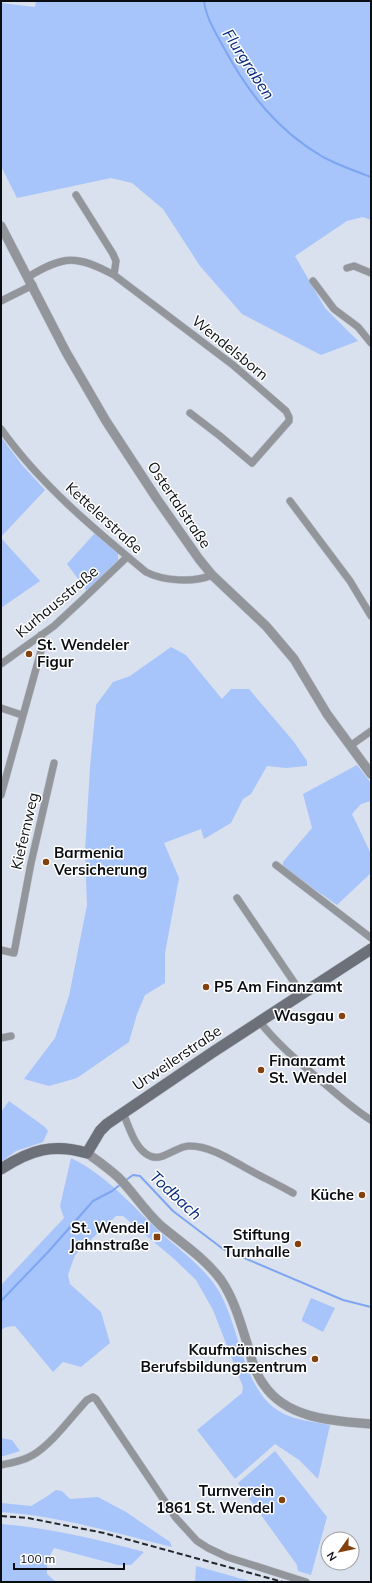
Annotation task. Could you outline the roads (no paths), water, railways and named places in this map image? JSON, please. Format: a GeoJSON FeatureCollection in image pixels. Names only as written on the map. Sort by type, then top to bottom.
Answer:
{"type":"FeatureCollection","features":[{"type":"Feature","properties":{"kind":"main road","name":"Urweilerstraße"},"geometry":{"type":"LineString","coordinates":[[87,1154],[100,1131],[123,1112],[302,994],[369,953]]}},
{"type":"Feature","properties":{"kind":"main road"},"geometry":{"type":"LineString","coordinates":[[1,1169],[18,1158],[56,1147],[74,1149],[87,1154]]}},
{"type":"Feature","properties":{"kind":"street"},"geometry":{"type":"LineString","coordinates":[[76,195],[113,254],[116,261],[114,275]]}},
{"type":"Feature","properties":{"kind":"street","name":"Ostertalstraße"},"geometry":{"type":"LineString","coordinates":[[1,226],[66,352],[106,421],[182,535],[212,575],[280,640],[306,677],[327,714],[371,774]]}},
{"type":"Feature","properties":{"kind":"street","name":"Wendelsborn"},"geometry":{"type":"LineString","coordinates":[[1,301],[30,281],[48,266],[70,260],[82,260],[95,265],[114,275],[233,365],[286,411],[289,421],[252,463],[190,413]]}},
{"type":"Feature","properties":{"kind":"street"},"geometry":{"type":"LineString","coordinates":[[347,268],[354,266],[371,273]]}},
{"type":"Feature","properties":{"kind":"street"},"geometry":{"type":"LineString","coordinates":[[314,281],[334,309],[358,327],[371,343]]}},
{"type":"Feature","properties":{"kind":"street","name":"Kettelerstraße"},"geometry":{"type":"LineString","coordinates":[[1,429],[15,449],[38,476],[127,557],[146,572],[162,578],[196,579],[207,578],[212,575]]}},
{"type":"Feature","properties":{"kind":"street"},"geometry":{"type":"LineString","coordinates":[[290,501],[350,581],[371,616]]}},
{"type":"Feature","properties":{"kind":"street","name":"Kurhausstraße"},"geometry":{"type":"LineString","coordinates":[[1,664],[41,635],[81,601],[127,557]]}},
{"type":"Feature","properties":{"kind":"street"},"geometry":{"type":"LineString","coordinates":[[2,790],[40,653],[42,640],[41,635]]}},
{"type":"Feature","properties":{"kind":"street"},"geometry":{"type":"LineString","coordinates":[[1,708],[22,715]]}},
{"type":"Feature","properties":{"kind":"street"},"geometry":{"type":"LineString","coordinates":[[350,746],[371,731]]}},
{"type":"Feature","properties":{"kind":"street","name":"Kiefernweg"},"geometry":{"type":"LineString","coordinates":[[1,950],[14,953],[31,863],[54,763]]}},
{"type":"Feature","properties":{"kind":"street"},"geometry":{"type":"LineString","coordinates":[[276,865],[371,938]]}},
{"type":"Feature","properties":{"kind":"street"},"geometry":{"type":"LineString","coordinates":[[237,898],[302,994]]}},
{"type":"Feature","properties":{"kind":"street"},"geometry":{"type":"LineString","coordinates":[[260,1022],[267,1031],[297,1060],[332,1090],[371,1120]]}},
{"type":"Feature","properties":{"kind":"street"},"geometry":{"type":"LineString","coordinates":[[1,1038],[12,1036]]}},
{"type":"Feature","properties":{"kind":"street"},"geometry":{"type":"LineString","coordinates":[[123,1112],[142,1152],[151,1157],[156,1157],[177,1148],[189,1145],[201,1147],[217,1153],[293,1193]]}},
{"type":"Feature","properties":{"kind":"street"},"geometry":{"type":"LineString","coordinates":[[87,1154],[106,1166],[152,1217],[199,1257],[220,1278],[238,1311],[255,1370],[264,1386],[274,1397],[287,1407],[302,1413],[348,1422],[371,1424]]}},
{"type":"Feature","properties":{"kind":"street"},"geometry":{"type":"LineString","coordinates":[[1,1465],[22,1460],[34,1455],[46,1446],[86,1400],[93,1397],[96,1399],[176,1518],[197,1541],[227,1557],[306,1582]]}},
{"type":"Feature","properties":{"kind":"waterway","name":"Flurgraben"},"geometry":{"type":"LineString","coordinates":[[204,1],[212,25],[234,65],[254,96],[278,123],[307,147],[323,157],[371,177]]}},
{"type":"Feature","properties":{"kind":"waterway","name":"Todbach"},"geometry":{"type":"LineString","coordinates":[[126,1180],[133,1175],[140,1176],[173,1211],[223,1249],[343,1300],[371,1307]]}},
{"type":"Feature","properties":{"kind":"waterway","name":"Todbach"},"geometry":{"type":"LineString","coordinates":[[1,1301],[49,1251],[93,1201],[112,1191],[121,1184]]}},
{"type":"Feature","properties":{"kind":"railway"},"geometry":{"type":"LineString","coordinates":[[1,1516],[28,1518],[104,1533],[283,1582]]}},
{"type":"Feature","properties":{"kind":"place","name":"St. Wendeler Figur"},"geometry":{"type":"Point","coordinates":[29,654]}},
{"type":"Feature","properties":{"kind":"place","name":"Barmenia Versicherung"},"geometry":{"type":"Point","coordinates":[46,862]}},
{"type":"Feature","properties":{"kind":"place","name":"P5 Am Finanzamt"},"geometry":{"type":"Point","coordinates":[206,987]}},
{"type":"Feature","properties":{"kind":"place","name":"Wasgau"},"geometry":{"type":"Point","coordinates":[342,1016]}},
{"type":"Feature","properties":{"kind":"place","name":"Finanzamt St. Wendel"},"geometry":{"type":"Point","coordinates":[261,1070]}},
{"type":"Feature","properties":{"kind":"place","name":"Küche"},"geometry":{"type":"Point","coordinates":[362,1195]}},
{"type":"Feature","properties":{"kind":"place","name":"St. Wendel Jahnstraße"},"geometry":{"type":"Point","coordinates":[157,1237]}},
{"type":"Feature","properties":{"kind":"place","name":"Stiftung Turnhalle"},"geometry":{"type":"Point","coordinates":[298,1244]}},
{"type":"Feature","properties":{"kind":"place","name":"Kaufmännisches Berufsbildungszentrum"},"geometry":{"type":"Point","coordinates":[315,1359]}},
{"type":"Feature","properties":{"kind":"place","name":"Turnverein 1861 St. Wendel"},"geometry":{"type":"Point","coordinates":[282,1500]}}]}
